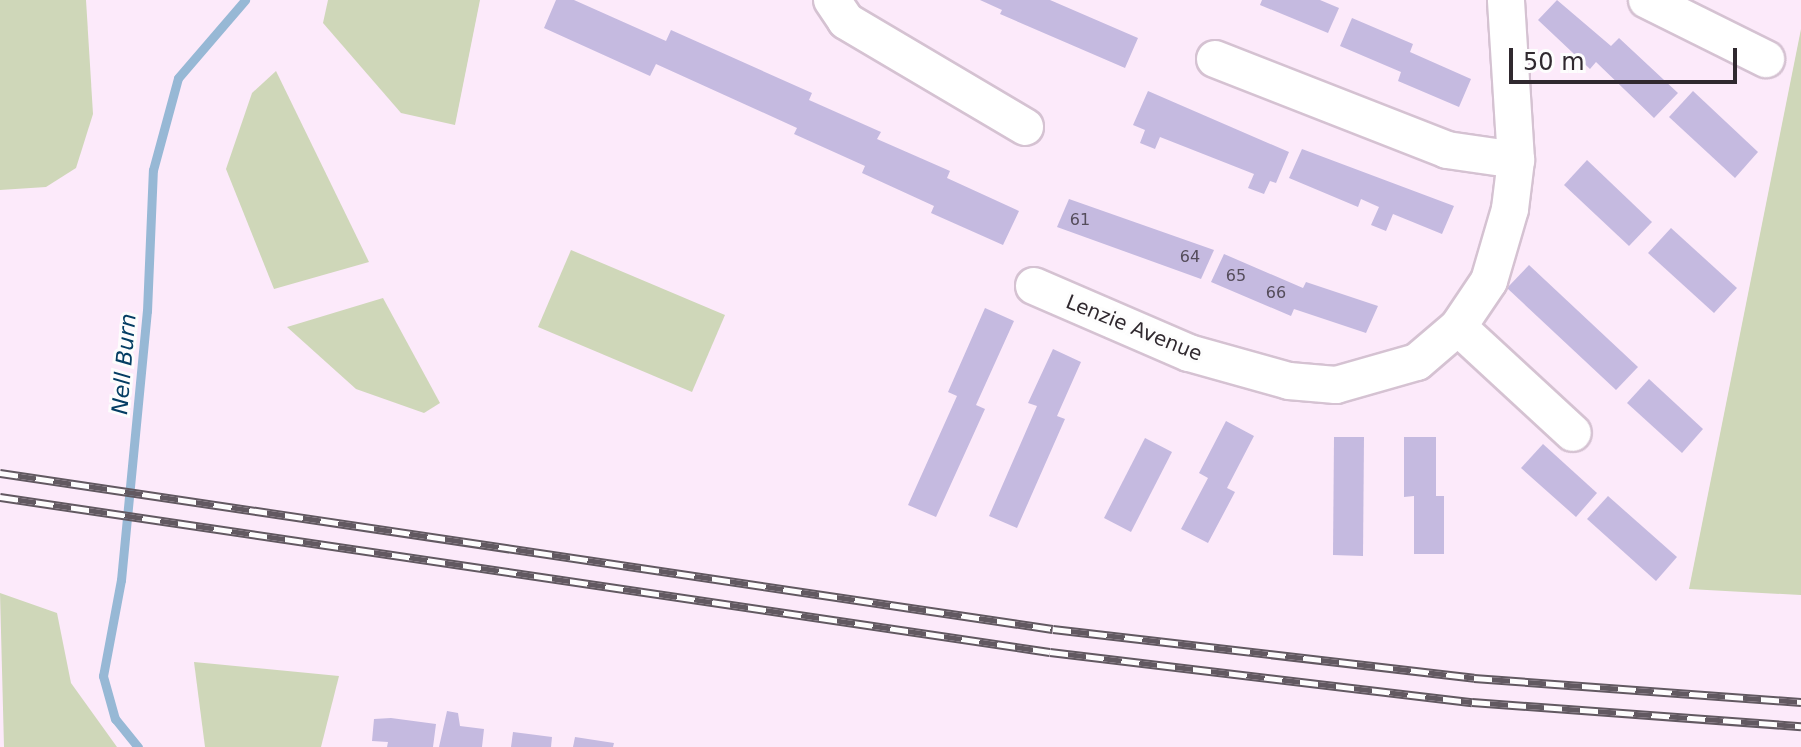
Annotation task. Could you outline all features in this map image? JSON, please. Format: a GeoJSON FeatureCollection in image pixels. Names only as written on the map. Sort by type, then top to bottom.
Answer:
{"type":"FeatureCollection","features":[{"type":"Feature","properties":{"kind":"street"},"geometry":{"type":"LineString","coordinates":[[832,0],[846,21],[1025,127]]}},
{"type":"Feature","properties":{"kind":"street","name":"Lenzie Avenue"},"geometry":{"type":"LineString","coordinates":[[1034,286],[1189,353],[1289,381],[1336,385],[1383,376],[1417,362],[1458,327],[1489,281],[1510,209],[1516,160],[1506,0]]}},
{"type":"Feature","properties":{"kind":"street"},"geometry":{"type":"LineString","coordinates":[[1647,0],[1766,59]]}},
{"type":"Feature","properties":{"kind":"street"},"geometry":{"type":"LineString","coordinates":[[1215,59],[1447,150],[1516,160]]}},
{"type":"Feature","properties":{"kind":"street"},"geometry":{"type":"LineString","coordinates":[[1458,327],[1573,433]]}},
{"type":"Feature","properties":{"kind":"green space"},"geometry":{"type":"Polygon","coordinates":[[[0,0],[86,0],[93,114],[76,168],[46,187],[0,190],[0,0]]]}},
{"type":"Feature","properties":{"kind":"green space"},"geometry":{"type":"Polygon","coordinates":[[[328,0],[480,0],[455,125],[401,113],[323,23],[328,0]]]}},
{"type":"Feature","properties":{"kind":"green space"},"geometry":{"type":"Polygon","coordinates":[[[1801,29],[1801,595],[1689,589],[1801,29]]]}},
{"type":"Feature","properties":{"kind":"green space"},"geometry":{"type":"Polygon","coordinates":[[[276,71],[369,262],[274,289],[226,169],[252,93],[276,71]]]}},
{"type":"Feature","properties":{"kind":"green space"},"geometry":{"type":"Polygon","coordinates":[[[571,250],[725,315],[692,392],[538,327],[571,250]]]}},
{"type":"Feature","properties":{"kind":"green space"},"geometry":{"type":"Polygon","coordinates":[[[383,298],[440,403],[424,413],[356,389],[287,327],[383,298]]]}},
{"type":"Feature","properties":{"kind":"green space"},"geometry":{"type":"Polygon","coordinates":[[[0,593],[57,613],[71,683],[117,747],[4,747],[0,593]]]}},
{"type":"Feature","properties":{"kind":"green space"},"geometry":{"type":"Polygon","coordinates":[[[194,662],[339,676],[321,747],[205,747],[194,662]]]}},
{"type":"Feature","properties":{"kind":"building"},"geometry":{"type":"Polygon","coordinates":[[[556,0],[574,0],[666,41],[671,30],[812,93],[809,100],[881,132],[877,139],[950,171],[947,178],[1019,211],[1003,245],[931,213],[934,206],[862,173],[865,166],[794,134],[797,128],[656,64],[650,76],[544,28],[556,0]]]}},
{"type":"Feature","properties":{"kind":"building"},"geometry":{"type":"Polygon","coordinates":[[[980,0],[1050,0],[1138,38],[1125,68],[1000,14],[1002,10],[980,0]]]}},
{"type":"Feature","properties":{"kind":"building"},"geometry":{"type":"Polygon","coordinates":[[[1262,0],[1320,0],[1339,8],[1328,33],[1260,5],[1262,0]]]}},
{"type":"Feature","properties":{"kind":"building"},"geometry":{"type":"Polygon","coordinates":[[[1557,0],[1611,46],[1619,38],[1678,93],[1654,118],[1596,62],[1590,69],[1538,20],[1557,0]]]}},
{"type":"Feature","properties":{"kind":"building"},"geometry":{"type":"Polygon","coordinates":[[[1352,18],[1413,44],[1410,52],[1471,79],[1459,107],[1398,81],[1401,72],[1340,46],[1352,18]]]}},
{"type":"Feature","properties":{"kind":"building"},"geometry":{"type":"Polygon","coordinates":[[[1148,91],[1289,152],[1276,183],[1270,181],[1264,194],[1248,188],[1254,174],[1160,137],[1155,149],[1140,143],[1145,130],[1133,125],[1148,91]]]}},
{"type":"Feature","properties":{"kind":"building"},"geometry":{"type":"Polygon","coordinates":[[[1693,91],[1758,152],[1735,178],[1669,117],[1693,91]]]}},
{"type":"Feature","properties":{"kind":"building"},"geometry":{"type":"Polygon","coordinates":[[[1302,149],[1454,206],[1442,234],[1393,214],[1386,231],[1371,225],[1379,207],[1361,199],[1358,207],[1289,178],[1302,149]]]}},
{"type":"Feature","properties":{"kind":"building"},"geometry":{"type":"Polygon","coordinates":[[[1587,160],[1652,222],[1629,246],[1564,185],[1587,160]]]}},
{"type":"Feature","properties":{"kind":"building"},"geometry":{"type":"Polygon","coordinates":[[[1069,199],[1214,250],[1201,279],[1057,227],[1069,199]]]}},
{"type":"Feature","properties":{"kind":"building"},"geometry":{"type":"Polygon","coordinates":[[[1671,228],[1737,288],[1714,313],[1648,253],[1671,228]]]}},
{"type":"Feature","properties":{"kind":"building"},"geometry":{"type":"Polygon","coordinates":[[[1224,254],[1303,288],[1306,282],[1378,306],[1366,333],[1294,309],[1291,316],[1211,282],[1224,254]]]}},
{"type":"Feature","properties":{"kind":"building"},"geometry":{"type":"Polygon","coordinates":[[[1529,265],[1638,367],[1616,390],[1507,288],[1529,265]]]}},
{"type":"Feature","properties":{"kind":"building"},"geometry":{"type":"Polygon","coordinates":[[[985,308],[1014,321],[976,405],[985,409],[936,517],[908,505],[957,396],[948,392],[985,308]]]}},
{"type":"Feature","properties":{"kind":"building"},"geometry":{"type":"Polygon","coordinates":[[[1053,349],[1081,362],[1057,416],[1065,419],[1017,528],[989,516],[1037,406],[1028,403],[1053,349]]]}},
{"type":"Feature","properties":{"kind":"building"},"geometry":{"type":"Polygon","coordinates":[[[1649,379],[1703,429],[1682,453],[1627,403],[1649,379]]]}},
{"type":"Feature","properties":{"kind":"building"},"geometry":{"type":"Polygon","coordinates":[[[1226,421],[1254,436],[1227,488],[1235,492],[1208,543],[1181,529],[1208,478],[1199,473],[1226,421]]]}},
{"type":"Feature","properties":{"kind":"building"},"geometry":{"type":"Polygon","coordinates":[[[1334,437],[1364,437],[1363,556],[1333,555],[1334,437]]]}},
{"type":"Feature","properties":{"kind":"building"},"geometry":{"type":"Polygon","coordinates":[[[1404,437],[1436,437],[1436,496],[1444,496],[1444,554],[1414,554],[1414,496],[1404,497],[1404,437]]]}},
{"type":"Feature","properties":{"kind":"building"},"geometry":{"type":"Polygon","coordinates":[[[1145,438],[1172,452],[1131,532],[1104,518],[1145,438]]]}},
{"type":"Feature","properties":{"kind":"building"},"geometry":{"type":"Polygon","coordinates":[[[1543,444],[1597,493],[1576,517],[1521,468],[1543,444]]]}},
{"type":"Feature","properties":{"kind":"building"},"geometry":{"type":"Polygon","coordinates":[[[1608,496],[1677,557],[1656,581],[1587,519],[1608,496]]]}},
{"type":"Feature","properties":{"kind":"building"},"geometry":{"type":"Polygon","coordinates":[[[447,711],[458,713],[460,726],[484,729],[482,747],[439,747],[447,711]]]}},
{"type":"Feature","properties":{"kind":"building"},"geometry":{"type":"Polygon","coordinates":[[[374,719],[436,724],[433,747],[387,747],[388,742],[372,741],[374,719]]]}},
{"type":"Feature","properties":{"kind":"building"},"geometry":{"type":"Polygon","coordinates":[[[513,732],[552,737],[551,747],[511,747],[513,732]]]}},
{"type":"Feature","properties":{"kind":"building"},"geometry":{"type":"Polygon","coordinates":[[[575,737],[614,743],[613,747],[573,747],[575,737]]]}},
{"type":"Feature","properties":{"kind":"waterway","name":"Nell Burn"},"geometry":{"type":"LineString","coordinates":[[138,747],[115,719],[103,676],[121,580],[147,311],[153,170],[178,78],[245,0]]}},
{"type":"Feature","properties":{"kind":"railway"},"geometry":{"type":"LineString","coordinates":[[0,473],[1053,629],[1474,678],[1801,702]]}},
{"type":"Feature","properties":{"kind":"railway"},"geometry":{"type":"LineString","coordinates":[[0,497],[1050,652],[1472,702],[1801,726]]}}]}
